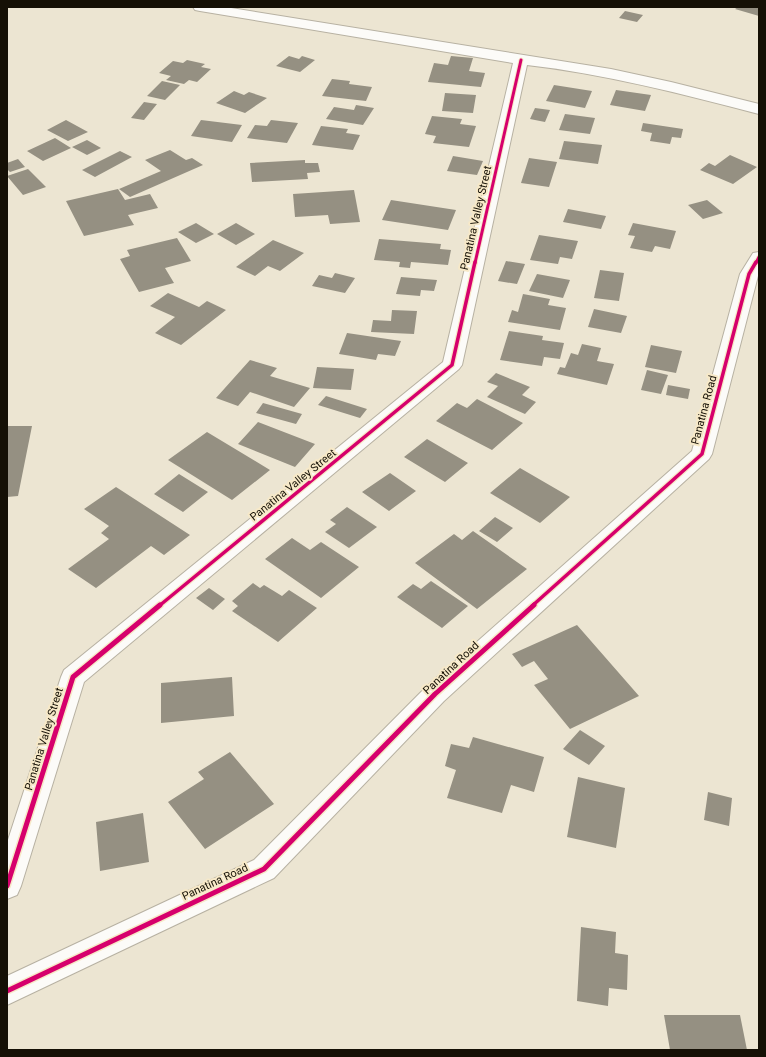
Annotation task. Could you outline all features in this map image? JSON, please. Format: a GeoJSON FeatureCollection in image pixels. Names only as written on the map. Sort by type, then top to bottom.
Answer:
{"type":"FeatureCollection","features":[{"type":"Feature","properties":{"kind":"street"},"geometry":{"type":"LineString","coordinates":[[200,7],[521,60],[563,64],[694,92],[759,109]]}},
{"type":"Feature","properties":{"kind":"street","name":"Panatina Valley Street"},"geometry":{"type":"LineString","coordinates":[[7,886],[73,677],[452,365],[521,60]]}},
{"type":"Feature","properties":{"kind":"street","name":"Panatina Road"},"geometry":{"type":"LineString","coordinates":[[7,991],[264,869],[436,694],[702,454],[749,274],[759,257]]}},
{"type":"Feature","properties":{"kind":"building"},"geometry":{"type":"Polygon","coordinates":[[[738,7],[759,7],[759,16],[735,9],[738,7]]]}},
{"type":"Feature","properties":{"kind":"building"},"geometry":{"type":"Polygon","coordinates":[[[625,11],[643,15],[637,22],[619,18],[625,11]]]}},
{"type":"Feature","properties":{"kind":"building"},"geometry":{"type":"Polygon","coordinates":[[[289,56],[299,59],[302,56],[315,60],[300,72],[276,66],[289,56]]]}},
{"type":"Feature","properties":{"kind":"building"},"geometry":{"type":"Polygon","coordinates":[[[451,56],[473,58],[469,71],[485,73],[481,87],[428,82],[434,63],[448,65],[451,56]]]}},
{"type":"Feature","properties":{"kind":"building"},"geometry":{"type":"Polygon","coordinates":[[[187,60],[205,64],[201,67],[211,69],[197,82],[189,80],[184,84],[166,80],[171,76],[159,73],[173,61],[183,63],[187,60]]]}},
{"type":"Feature","properties":{"kind":"building"},"geometry":{"type":"Polygon","coordinates":[[[332,79],[350,81],[349,84],[372,87],[366,101],[322,96],[332,79]]]}},
{"type":"Feature","properties":{"kind":"building"},"geometry":{"type":"Polygon","coordinates":[[[162,81],[180,85],[165,100],[147,96],[162,81]]]}},
{"type":"Feature","properties":{"kind":"building"},"geometry":{"type":"Polygon","coordinates":[[[554,85],[592,91],[585,108],[546,101],[554,85]]]}},
{"type":"Feature","properties":{"kind":"building"},"geometry":{"type":"Polygon","coordinates":[[[616,90],[651,95],[645,111],[610,105],[616,90]]]}},
{"type":"Feature","properties":{"kind":"building"},"geometry":{"type":"Polygon","coordinates":[[[234,91],[244,95],[249,92],[267,98],[245,113],[216,103],[234,91]]]}},
{"type":"Feature","properties":{"kind":"building"},"geometry":{"type":"Polygon","coordinates":[[[445,93],[476,95],[473,113],[442,111],[445,93]]]}},
{"type":"Feature","properties":{"kind":"building"},"geometry":{"type":"Polygon","coordinates":[[[144,102],[157,104],[144,120],[131,118],[144,102]]]}},
{"type":"Feature","properties":{"kind":"building"},"geometry":{"type":"Polygon","coordinates":[[[356,105],[374,108],[363,125],[326,119],[334,107],[354,110],[356,105]]]}},
{"type":"Feature","properties":{"kind":"building"},"geometry":{"type":"Polygon","coordinates":[[[535,108],[550,110],[545,122],[530,119],[535,108]]]}},
{"type":"Feature","properties":{"kind":"building"},"geometry":{"type":"Polygon","coordinates":[[[565,114],[595,118],[590,134],[559,130],[565,114]]]}},
{"type":"Feature","properties":{"kind":"building"},"geometry":{"type":"Polygon","coordinates":[[[432,116],[462,119],[460,124],[476,126],[469,147],[433,143],[436,136],[425,134],[432,116]]]}},
{"type":"Feature","properties":{"kind":"building"},"geometry":{"type":"Polygon","coordinates":[[[66,120],[88,132],[68,141],[47,130],[66,120]]]}},
{"type":"Feature","properties":{"kind":"building"},"geometry":{"type":"Polygon","coordinates":[[[201,120],[242,125],[232,142],[191,136],[201,120]]]}},
{"type":"Feature","properties":{"kind":"building"},"geometry":{"type":"Polygon","coordinates":[[[271,120],[298,123],[287,143],[247,138],[255,125],[267,126],[271,120]]]}},
{"type":"Feature","properties":{"kind":"building"},"geometry":{"type":"Polygon","coordinates":[[[643,123],[683,129],[681,138],[672,137],[670,144],[650,141],[652,133],[641,131],[643,123]]]}},
{"type":"Feature","properties":{"kind":"building"},"geometry":{"type":"Polygon","coordinates":[[[321,126],[348,129],[346,133],[360,135],[353,150],[312,145],[321,126]]]}},
{"type":"Feature","properties":{"kind":"building"},"geometry":{"type":"Polygon","coordinates":[[[55,138],[71,148],[43,161],[27,151],[55,138]]]}},
{"type":"Feature","properties":{"kind":"building"},"geometry":{"type":"Polygon","coordinates":[[[87,140],[101,148],[87,155],[72,147],[87,140]]]}},
{"type":"Feature","properties":{"kind":"building"},"geometry":{"type":"Polygon","coordinates":[[[564,141],[602,145],[598,164],[559,159],[564,141]]]}},
{"type":"Feature","properties":{"kind":"building"},"geometry":{"type":"Polygon","coordinates":[[[170,150],[186,160],[192,158],[203,165],[130,197],[119,189],[161,171],[145,160],[170,150]]]}},
{"type":"Feature","properties":{"kind":"building"},"geometry":{"type":"Polygon","coordinates":[[[120,151],[132,157],[95,177],[82,170],[120,151]]]}},
{"type":"Feature","properties":{"kind":"building"},"geometry":{"type":"Polygon","coordinates":[[[730,155],[757,167],[733,184],[700,170],[709,163],[715,166],[730,155]]]}},
{"type":"Feature","properties":{"kind":"building"},"geometry":{"type":"Polygon","coordinates":[[[453,156],[483,161],[477,175],[447,171],[453,156]]]}},
{"type":"Feature","properties":{"kind":"building"},"geometry":{"type":"Polygon","coordinates":[[[529,158],[557,162],[549,187],[521,183],[529,158]]]}},
{"type":"Feature","properties":{"kind":"building"},"geometry":{"type":"Polygon","coordinates":[[[18,159],[25,167],[10,172],[7,169],[7,163],[18,159]]]}},
{"type":"Feature","properties":{"kind":"building"},"geometry":{"type":"Polygon","coordinates":[[[305,160],[305,163],[318,163],[320,172],[307,173],[308,179],[252,182],[250,163],[305,160]]]}},
{"type":"Feature","properties":{"kind":"building"},"geometry":{"type":"Polygon","coordinates":[[[28,169],[46,187],[23,195],[7,176],[28,169]]]}},
{"type":"Feature","properties":{"kind":"building"},"geometry":{"type":"Polygon","coordinates":[[[118,189],[125,200],[150,194],[158,208],[128,215],[134,225],[84,236],[66,201],[118,189]]]}},
{"type":"Feature","properties":{"kind":"building"},"geometry":{"type":"Polygon","coordinates":[[[354,190],[360,222],[330,224],[328,215],[295,217],[293,194],[354,190]]]}},
{"type":"Feature","properties":{"kind":"building"},"geometry":{"type":"Polygon","coordinates":[[[391,200],[456,210],[448,230],[382,220],[391,200]]]}},
{"type":"Feature","properties":{"kind":"building"},"geometry":{"type":"Polygon","coordinates":[[[707,200],[723,213],[703,219],[688,205],[707,200]]]}},
{"type":"Feature","properties":{"kind":"building"},"geometry":{"type":"Polygon","coordinates":[[[568,209],[606,216],[601,229],[563,222],[568,209]]]}},
{"type":"Feature","properties":{"kind":"building"},"geometry":{"type":"Polygon","coordinates":[[[196,223],[214,234],[196,243],[178,232],[196,223]]]}},
{"type":"Feature","properties":{"kind":"building"},"geometry":{"type":"Polygon","coordinates":[[[236,223],[255,234],[236,245],[217,234],[236,223]]]}},
{"type":"Feature","properties":{"kind":"building"},"geometry":{"type":"Polygon","coordinates":[[[633,223],[676,231],[670,249],[655,246],[652,252],[630,248],[635,236],[628,235],[633,223]]]}},
{"type":"Feature","properties":{"kind":"building"},"geometry":{"type":"Polygon","coordinates":[[[539,235],[578,241],[572,259],[560,257],[558,264],[530,260],[539,235]]]}},
{"type":"Feature","properties":{"kind":"building"},"geometry":{"type":"Polygon","coordinates":[[[177,238],[191,261],[165,268],[174,283],[139,292],[120,259],[130,256],[127,250],[177,238]]]}},
{"type":"Feature","properties":{"kind":"building"},"geometry":{"type":"Polygon","coordinates":[[[379,239],[441,244],[440,249],[451,250],[448,265],[411,262],[410,268],[399,267],[400,262],[374,260],[379,239]]]}},
{"type":"Feature","properties":{"kind":"building"},"geometry":{"type":"Polygon","coordinates":[[[273,240],[304,253],[280,271],[268,266],[255,276],[236,267],[273,240]]]}},
{"type":"Feature","properties":{"kind":"building"},"geometry":{"type":"Polygon","coordinates":[[[506,261],[525,264],[517,284],[498,281],[506,261]]]}},
{"type":"Feature","properties":{"kind":"building"},"geometry":{"type":"Polygon","coordinates":[[[600,270],[624,273],[619,301],[594,298],[600,270]]]}},
{"type":"Feature","properties":{"kind":"building"},"geometry":{"type":"Polygon","coordinates":[[[335,273],[355,278],[345,293],[312,286],[319,275],[332,278],[335,273]]]}},
{"type":"Feature","properties":{"kind":"building"},"geometry":{"type":"Polygon","coordinates":[[[537,274],[570,280],[563,298],[529,291],[537,274]]]}},
{"type":"Feature","properties":{"kind":"building"},"geometry":{"type":"Polygon","coordinates":[[[401,277],[437,280],[434,291],[421,290],[420,296],[396,294],[401,277]]]}},
{"type":"Feature","properties":{"kind":"building"},"geometry":{"type":"Polygon","coordinates":[[[168,293],[199,307],[207,301],[226,310],[181,345],[155,333],[175,317],[150,306],[168,293]]]}},
{"type":"Feature","properties":{"kind":"building"},"geometry":{"type":"Polygon","coordinates":[[[523,294],[550,299],[548,305],[566,308],[560,330],[508,322],[512,310],[518,312],[523,294]]]}},
{"type":"Feature","properties":{"kind":"building"},"geometry":{"type":"Polygon","coordinates":[[[594,309],[627,316],[621,333],[588,327],[594,309]]]}},
{"type":"Feature","properties":{"kind":"building"},"geometry":{"type":"Polygon","coordinates":[[[392,310],[417,311],[414,334],[371,332],[373,320],[391,321],[392,310]]]}},
{"type":"Feature","properties":{"kind":"building"},"geometry":{"type":"Polygon","coordinates":[[[509,331],[543,336],[542,340],[564,343],[560,359],[544,357],[542,366],[500,360],[509,331]]]}},
{"type":"Feature","properties":{"kind":"building"},"geometry":{"type":"Polygon","coordinates":[[[347,333],[401,341],[395,356],[378,354],[376,360],[339,354],[347,333]]]}},
{"type":"Feature","properties":{"kind":"building"},"geometry":{"type":"Polygon","coordinates":[[[582,344],[601,348],[597,361],[614,364],[607,385],[557,374],[560,367],[565,368],[571,353],[578,355],[582,344]]]}},
{"type":"Feature","properties":{"kind":"building"},"geometry":{"type":"Polygon","coordinates":[[[651,345],[682,351],[676,373],[645,367],[651,345]]]}},
{"type":"Feature","properties":{"kind":"building"},"geometry":{"type":"Polygon","coordinates":[[[250,360],[277,368],[270,376],[310,388],[294,407],[250,392],[238,406],[216,398],[250,360]]]}},
{"type":"Feature","properties":{"kind":"building"},"geometry":{"type":"Polygon","coordinates":[[[317,367],[354,369],[351,390],[313,388],[317,367]]]}},
{"type":"Feature","properties":{"kind":"building"},"geometry":{"type":"Polygon","coordinates":[[[647,370],[668,375],[661,394],[641,390],[647,370]]]}},
{"type":"Feature","properties":{"kind":"building"},"geometry":{"type":"Polygon","coordinates":[[[496,373],[530,387],[522,395],[536,402],[525,414],[487,397],[498,386],[487,382],[496,373]]]}},
{"type":"Feature","properties":{"kind":"building"},"geometry":{"type":"Polygon","coordinates":[[[668,385],[690,389],[688,399],[666,395],[668,385]]]}},
{"type":"Feature","properties":{"kind":"building"},"geometry":{"type":"Polygon","coordinates":[[[326,396],[367,409],[360,418],[318,405],[326,396]]]}},
{"type":"Feature","properties":{"kind":"building"},"geometry":{"type":"Polygon","coordinates":[[[477,399],[523,423],[492,450],[436,421],[457,403],[467,408],[477,399]]]}},
{"type":"Feature","properties":{"kind":"building"},"geometry":{"type":"Polygon","coordinates":[[[263,403],[302,414],[296,424],[256,413],[263,403]]]}},
{"type":"Feature","properties":{"kind":"building"},"geometry":{"type":"Polygon","coordinates":[[[258,422],[315,444],[295,467],[238,444],[258,422]]]}},
{"type":"Feature","properties":{"kind":"building"},"geometry":{"type":"Polygon","coordinates":[[[7,426],[32,426],[18,496],[7,497],[7,426]]]}},
{"type":"Feature","properties":{"kind":"building"},"geometry":{"type":"Polygon","coordinates":[[[207,432],[270,470],[232,500],[168,460],[207,432]]]}},
{"type":"Feature","properties":{"kind":"building"},"geometry":{"type":"Polygon","coordinates":[[[427,439],[468,463],[445,482],[404,457],[427,439]]]}},
{"type":"Feature","properties":{"kind":"building"},"geometry":{"type":"Polygon","coordinates":[[[520,468],[570,497],[540,523],[490,493],[520,468]]]}},
{"type":"Feature","properties":{"kind":"building"},"geometry":{"type":"Polygon","coordinates":[[[390,473],[416,491],[389,511],[362,492],[390,473]]]}},
{"type":"Feature","properties":{"kind":"building"},"geometry":{"type":"Polygon","coordinates":[[[179,474],[208,492],[183,512],[154,494],[179,474]]]}},
{"type":"Feature","properties":{"kind":"building"},"geometry":{"type":"Polygon","coordinates":[[[116,487],[190,535],[164,555],[151,546],[96,588],[68,569],[109,539],[101,533],[109,526],[84,509],[116,487]]]}},
{"type":"Feature","properties":{"kind":"building"},"geometry":{"type":"Polygon","coordinates":[[[347,507],[377,527],[349,548],[325,532],[336,524],[330,520],[347,507]]]}},
{"type":"Feature","properties":{"kind":"building"},"geometry":{"type":"Polygon","coordinates":[[[495,517],[513,528],[497,542],[479,531],[495,517]]]}},
{"type":"Feature","properties":{"kind":"building"},"geometry":{"type":"Polygon","coordinates":[[[473,531],[527,569],[477,609],[415,563],[454,534],[462,540],[473,531]]]}},
{"type":"Feature","properties":{"kind":"building"},"geometry":{"type":"Polygon","coordinates":[[[292,538],[310,550],[321,542],[359,567],[321,598],[265,559],[292,538]]]}},
{"type":"Feature","properties":{"kind":"building"},"geometry":{"type":"Polygon","coordinates":[[[431,581],[468,606],[442,628],[397,597],[413,584],[421,589],[431,581]]]}},
{"type":"Feature","properties":{"kind":"building"},"geometry":{"type":"Polygon","coordinates":[[[253,583],[260,588],[264,585],[282,596],[289,590],[317,608],[278,642],[232,611],[238,606],[232,601],[253,583]]]}},
{"type":"Feature","properties":{"kind":"building"},"geometry":{"type":"Polygon","coordinates":[[[209,588],[225,599],[213,610],[196,598],[209,588]]]}},
{"type":"Feature","properties":{"kind":"building"},"geometry":{"type":"Polygon","coordinates":[[[577,625],[639,696],[570,729],[534,685],[548,679],[534,661],[522,667],[512,654],[577,625]]]}},
{"type":"Feature","properties":{"kind":"building"},"geometry":{"type":"Polygon","coordinates":[[[232,677],[234,716],[161,723],[161,683],[232,677]]]}},
{"type":"Feature","properties":{"kind":"building"},"geometry":{"type":"Polygon","coordinates":[[[580,730],[605,746],[589,765],[563,749],[580,730]]]}},
{"type":"Feature","properties":{"kind":"building"},"geometry":{"type":"Polygon","coordinates":[[[473,737],[544,757],[534,792],[511,785],[502,813],[447,798],[456,770],[445,766],[451,744],[469,748],[473,737]]]}},
{"type":"Feature","properties":{"kind":"building"},"geometry":{"type":"Polygon","coordinates":[[[230,752],[274,804],[205,849],[168,802],[204,779],[198,772],[230,752]]]}},
{"type":"Feature","properties":{"kind":"building"},"geometry":{"type":"Polygon","coordinates":[[[578,777],[625,788],[616,848],[567,837],[578,777]]]}},
{"type":"Feature","properties":{"kind":"building"},"geometry":{"type":"Polygon","coordinates":[[[708,792],[732,798],[729,826],[704,820],[708,792]]]}},
{"type":"Feature","properties":{"kind":"building"},"geometry":{"type":"Polygon","coordinates":[[[143,813],[149,862],[100,871],[96,822],[143,813]]]}},
{"type":"Feature","properties":{"kind":"building"},"geometry":{"type":"Polygon","coordinates":[[[581,927],[616,932],[615,953],[628,955],[627,990],[609,988],[608,1006],[577,1001],[581,927]]]}},
{"type":"Feature","properties":{"kind":"building"},"geometry":{"type":"Polygon","coordinates":[[[664,1015],[740,1015],[747,1050],[670,1050],[664,1015]]]}},
{"type":"Feature","properties":{"kind":"cycle path"},"geometry":{"type":"LineString","coordinates":[[7,886],[73,677],[452,365],[521,60]]}},
{"type":"Feature","properties":{"kind":"cycle path"},"geometry":{"type":"LineString","coordinates":[[7,991],[264,869],[435,694],[702,454],[749,274],[759,257]]}}]}
